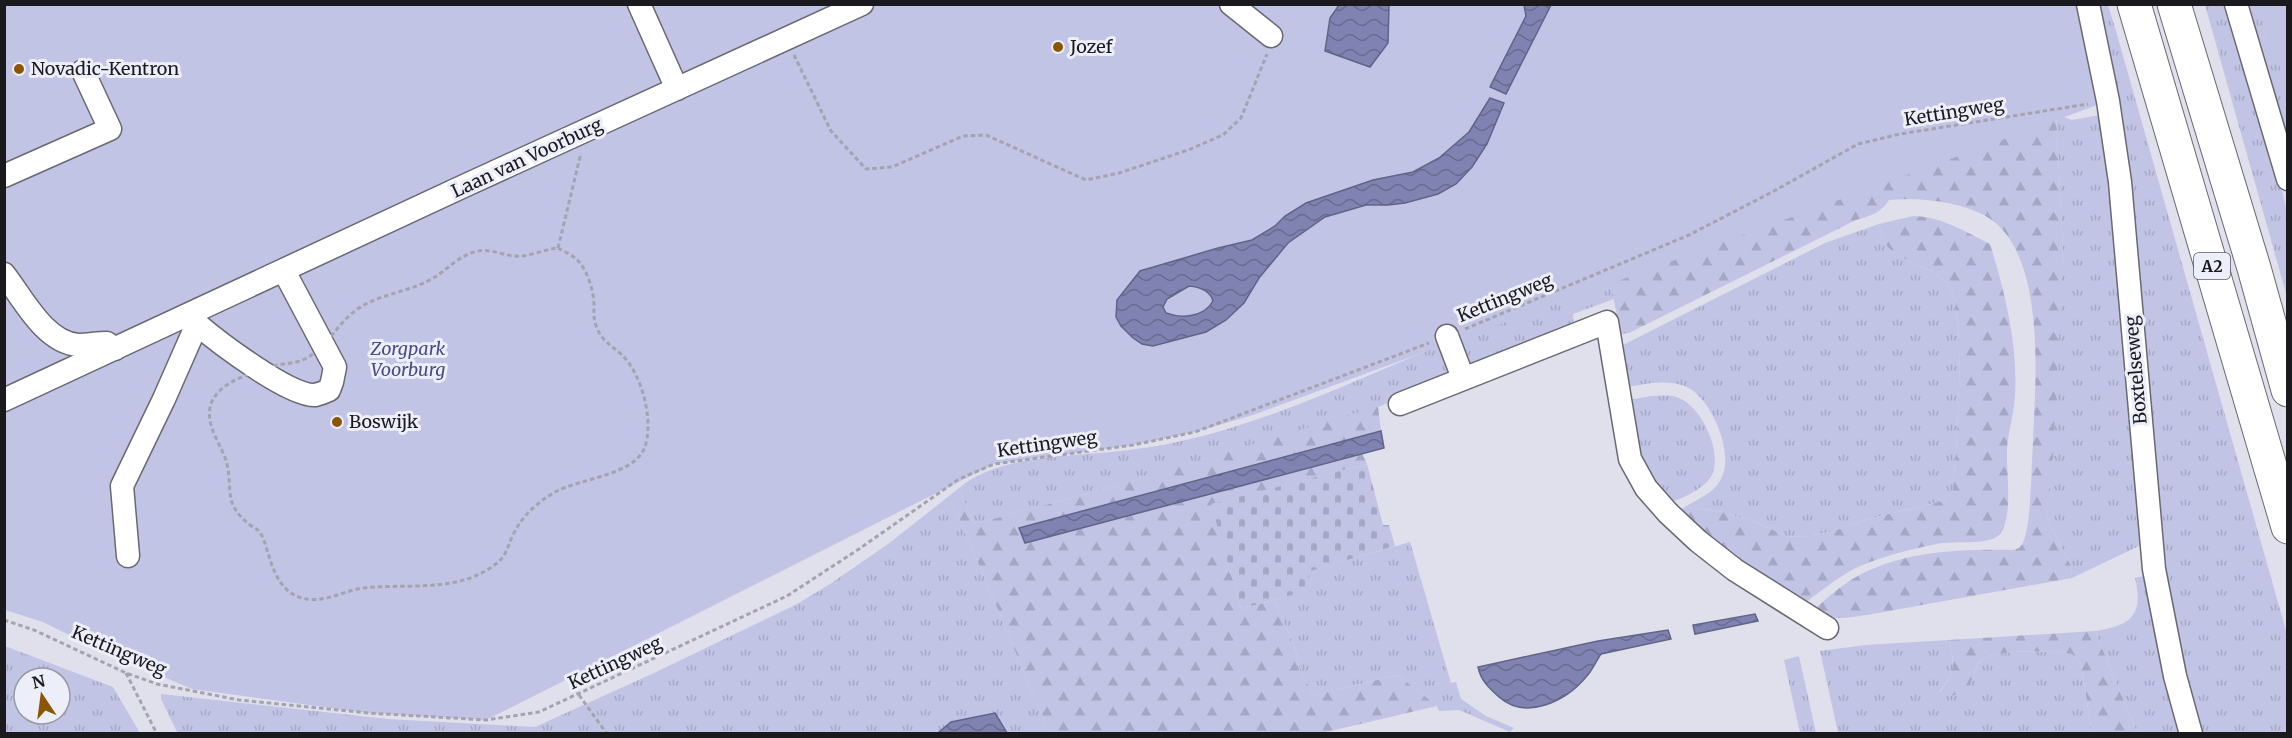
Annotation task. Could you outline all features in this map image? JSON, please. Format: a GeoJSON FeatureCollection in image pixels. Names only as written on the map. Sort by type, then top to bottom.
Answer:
{"type":"FeatureCollection","features":[{"type":"Feature","properties":{"kind":"highway","name":"A2"},"geometry":{"type":"LineString","coordinates":[[2134,4],[2288,527]]}},
{"type":"Feature","properties":{"kind":"highway","name":"A2"},"geometry":{"type":"LineString","coordinates":[[2174,4],[2254,268],[2288,390]]}},
{"type":"Feature","properties":{"kind":"street"},"geometry":{"type":"LineString","coordinates":[[639,4],[677,89]]}},
{"type":"Feature","properties":{"kind":"street","name":"Laan van Voorburg"},"geometry":{"type":"LineString","coordinates":[[4,400],[115,349],[195,318],[284,271],[862,4]]}},
{"type":"Feature","properties":{"kind":"street"},"geometry":{"type":"LineString","coordinates":[[1231,4],[1271,36]]}},
{"type":"Feature","properties":{"kind":"street","name":"Boxtelseweg"},"geometry":{"type":"LineString","coordinates":[[2088,4],[2108,101],[2125,232],[2154,568],[2173,665],[2191,734]]}},
{"type":"Feature","properties":{"kind":"street"},"geometry":{"type":"LineString","coordinates":[[2236,4],[2288,179]]}},
{"type":"Feature","properties":{"kind":"street"},"geometry":{"type":"LineString","coordinates":[[4,176],[110,129],[83,71]]}},
{"type":"Feature","properties":{"kind":"street"},"geometry":{"type":"LineString","coordinates":[[128,556],[122,486],[164,399],[195,318],[219,343],[299,392],[315,395],[328,390],[333,382],[335,368],[284,271]]}},
{"type":"Feature","properties":{"kind":"street"},"geometry":{"type":"LineString","coordinates":[[4,274],[48,333],[78,345],[107,342],[115,349]]}},
{"type":"Feature","properties":{"kind":"street"},"geometry":{"type":"LineString","coordinates":[[1400,404],[1607,322],[1630,459],[1646,488],[1668,513],[1698,541],[1735,570],[1827,628]]}},
{"type":"Feature","properties":{"kind":"street"},"geometry":{"type":"LineString","coordinates":[[1448,336],[1463,378]]}},
{"type":"Feature","properties":{"kind":"path"},"geometry":{"type":"LineString","coordinates":[[787,40],[831,131],[866,169],[892,167],[963,136],[986,135],[1086,180],[1119,173],[1188,150],[1223,135],[1241,118],[1265,60],[1271,36]]}},
{"type":"Feature","properties":{"kind":"path","name":"Kettingweg"},"geometry":{"type":"LineString","coordinates":[[4,620],[34,630],[126,673],[157,684],[239,700],[368,713],[486,720],[539,712],[787,596],[959,479],[994,464],[1132,445],[1195,432],[1448,336],[1689,235],[1858,144],[1900,134],[2108,101]]}},
{"type":"Feature","properties":{"kind":"path"},"geometry":{"type":"LineString","coordinates":[[558,248],[580,154],[590,149]]}},
{"type":"Feature","properties":{"kind":"path"},"geometry":{"type":"LineString","coordinates":[[558,248],[579,261],[589,281],[593,297],[593,318],[597,330],[605,342],[623,356],[633,370],[646,405],[649,427],[643,452],[624,468],[557,490],[542,500],[528,511],[515,531],[505,557],[475,576],[456,583],[361,589],[314,601],[296,597],[279,584],[261,533],[233,509],[226,461],[210,419],[211,404],[218,392],[234,381],[262,370],[296,363],[315,353],[323,345],[350,315],[366,304],[426,282],[453,263],[477,251],[524,256],[537,251],[558,248]]}},
{"type":"Feature","properties":{"kind":"path"},"geometry":{"type":"LineString","coordinates":[[126,673],[157,734]]}},
{"type":"Feature","properties":{"kind":"path"},"geometry":{"type":"LineString","coordinates":[[579,695],[607,734]]}},
{"type":"Feature","properties":{"kind":"green space","name":"Zorgpark Voorburg"},"geometry":{"type":"Polygon","coordinates":[[[2088,4],[2108,101],[1253,415],[1195,432],[1133,445],[994,464],[486,720],[368,713],[192,689],[89,645],[43,622],[5,610],[4,5],[2088,4]]]}},
{"type":"Feature","properties":{"kind":"green space"},"geometry":{"type":"Polygon","coordinates":[[[2099,5],[2108,5],[2116,31],[2287,634],[2287,733],[2201,733],[2171,622],[2159,546],[2120,113],[2112,62],[2099,5]]]}},
{"type":"Feature","properties":{"kind":"green space"},"geometry":{"type":"Polygon","coordinates":[[[2205,5],[2226,5],[2280,183],[2287,211],[2287,297],[2205,5]]]}},
{"type":"Feature","properties":{"kind":"green space"},"geometry":{"type":"Polygon","coordinates":[[[2245,5],[2287,5],[2287,142],[2245,5]]]}},
{"type":"Feature","properties":{"kind":"green space"},"geometry":{"type":"Polygon","coordinates":[[[2260,5],[2287,5],[2287,88],[2260,5]]]}},
{"type":"Feature","properties":{"kind":"green space"},"geometry":{"type":"Polygon","coordinates":[[[2056,114],[2072,120],[2106,114],[2141,545],[2072,578],[2071,566],[2047,518],[2063,250],[2056,114]]]}},
{"type":"Feature","properties":{"kind":"green space"},"geometry":{"type":"Polygon","coordinates":[[[2056,114],[2063,250],[2053,457],[2047,518],[2071,566],[2072,578],[1852,617],[1832,617],[1812,611],[1850,581],[1874,568],[1931,553],[2013,550],[2019,548],[2023,543],[2031,494],[2035,340],[2026,277],[2016,250],[2001,228],[1978,212],[1948,203],[1902,199],[1889,200],[1875,213],[1856,220],[1629,333],[1621,334],[1609,277],[2056,114]]]}},
{"type":"Feature","properties":{"kind":"green space"},"geometry":{"type":"Polygon","coordinates":[[[1913,216],[1943,222],[1990,244],[2001,281],[2012,338],[2015,377],[2015,396],[2007,450],[2008,507],[2004,528],[1999,535],[1987,540],[1937,544],[1904,551],[1860,566],[1831,583],[1802,605],[1675,513],[1685,507],[1719,511],[1758,523],[1785,536],[1800,537],[1831,532],[1868,519],[1943,501],[1953,490],[1959,382],[1958,321],[1954,298],[1948,284],[1941,278],[1900,256],[1886,245],[1879,224],[1913,216]]]}},
{"type":"Feature","properties":{"kind":"green space"},"geometry":{"type":"Polygon","coordinates":[[[1879,224],[1886,245],[1900,256],[1941,278],[1948,284],[1954,298],[1958,321],[1959,383],[1953,490],[1943,501],[1868,519],[1831,532],[1800,537],[1785,536],[1758,523],[1719,511],[1685,507],[1710,492],[1721,479],[1725,468],[1725,456],[1719,429],[1706,404],[1689,388],[1665,383],[1624,388],[1623,345],[1825,243],[1879,224]]]}},
{"type":"Feature","properties":{"kind":"green space"},"geometry":{"type":"Polygon","coordinates":[[[1609,277],[1614,299],[1573,314],[1574,329],[1378,407],[1112,487],[974,524],[959,488],[995,468],[1017,462],[1167,444],[1243,424],[1279,412],[1609,277]]]}},
{"type":"Feature","properties":{"kind":"green space"},"geometry":{"type":"Polygon","coordinates":[[[1651,396],[1676,397],[1688,403],[1704,423],[1710,436],[1715,462],[1713,473],[1702,486],[1684,497],[1657,507],[1642,491],[1629,400],[1651,396]]]}},
{"type":"Feature","properties":{"kind":"green space"},"geometry":{"type":"Polygon","coordinates":[[[1378,406],[1381,431],[1019,529],[1025,543],[1362,453],[1367,464],[1212,504],[1241,609],[1274,600],[1295,648],[1300,671],[1314,695],[1398,675],[1437,706],[1322,733],[1049,733],[949,496],[959,488],[974,524],[1112,487],[1378,406]]]}},
{"type":"Feature","properties":{"kind":"green space"},"geometry":{"type":"Polygon","coordinates":[[[1367,464],[1383,525],[1389,525],[1395,546],[1307,572],[1310,590],[1241,609],[1211,504],[1367,464]]]}},
{"type":"Feature","properties":{"kind":"green space"},"geometry":{"type":"Polygon","coordinates":[[[949,496],[1049,733],[1007,733],[994,713],[951,722],[938,734],[178,734],[161,699],[161,694],[388,719],[535,727],[797,604],[888,544],[949,496]]]}},
{"type":"Feature","properties":{"kind":"green space"},"geometry":{"type":"Polygon","coordinates":[[[1410,542],[1451,683],[1456,682],[1461,699],[1486,716],[1514,728],[1510,732],[1459,710],[1439,711],[1437,706],[1398,675],[1314,695],[1300,671],[1295,648],[1274,600],[1309,590],[1306,572],[1410,542]]]}},
{"type":"Feature","properties":{"kind":"green space"},"geometry":{"type":"Polygon","coordinates":[[[2148,575],[2183,733],[2137,733],[2095,631],[2118,626],[2132,617],[2138,601],[2135,578],[2148,575]]]}},
{"type":"Feature","properties":{"kind":"green space"},"geometry":{"type":"Polygon","coordinates":[[[2095,631],[2137,733],[2092,733],[2081,664],[2072,654],[2027,652],[1992,655],[1984,658],[1977,665],[1966,690],[1956,695],[1939,697],[1939,693],[1951,674],[1953,662],[1949,640],[2095,631]]]}},
{"type":"Feature","properties":{"kind":"green space"},"geometry":{"type":"Polygon","coordinates":[[[1949,640],[1953,662],[1951,674],[1939,692],[1971,682],[1979,663],[1992,655],[2027,652],[2072,654],[2081,664],[2092,733],[1838,733],[1820,651],[1865,645],[1949,640]]]}},
{"type":"Feature","properties":{"kind":"green space"},"geometry":{"type":"Polygon","coordinates":[[[5,646],[58,666],[12,666],[12,726],[72,726],[72,671],[113,687],[140,733],[5,733],[5,646]]]}},
{"type":"Feature","properties":{"kind":"green space"},"geometry":{"type":"Polygon","coordinates":[[[1799,656],[1816,733],[1800,733],[1784,660],[1799,656]]]}},
{"type":"Feature","properties":{"kind":"water"},"geometry":{"type":"Polygon","coordinates":[[[1339,5],[1389,5],[1388,43],[1370,67],[1325,51],[1330,18],[1339,5]]]}},
{"type":"Feature","properties":{"kind":"water"},"geometry":{"type":"Polygon","coordinates":[[[1524,5],[1551,5],[1506,94],[1490,87],[1526,16],[1524,5]]]}},
{"type":"Feature","properties":{"kind":"water"},"geometry":{"type":"Polygon","coordinates":[[[1490,98],[1504,103],[1487,144],[1472,167],[1456,184],[1438,194],[1405,203],[1366,205],[1325,217],[1288,243],[1259,278],[1244,303],[1226,320],[1206,332],[1153,346],[1142,344],[1133,338],[1116,317],[1117,300],[1140,271],[1252,240],[1306,203],[1373,180],[1413,172],[1439,158],[1469,132],[1490,98]],[[1193,286],[1167,299],[1163,307],[1166,313],[1186,316],[1198,313],[1209,306],[1213,301],[1210,294],[1193,286]]]}},
{"type":"Feature","properties":{"kind":"water"},"geometry":{"type":"Polygon","coordinates":[[[1381,431],[1384,448],[1025,543],[1019,528],[1381,431]]]}},
{"type":"Feature","properties":{"kind":"water"},"geometry":{"type":"Polygon","coordinates":[[[1755,614],[1758,621],[1695,634],[1693,625],[1755,614]]]}},
{"type":"Feature","properties":{"kind":"water"},"geometry":{"type":"Polygon","coordinates":[[[1668,630],[1671,639],[1601,654],[1588,675],[1568,694],[1533,708],[1510,704],[1499,697],[1483,680],[1479,672],[1478,667],[1598,641],[1668,630]]]}},
{"type":"Feature","properties":{"kind":"water"},"geometry":{"type":"Polygon","coordinates":[[[995,713],[1007,733],[938,733],[951,722],[995,713]]]}},
{"type":"Feature","properties":{"kind":"place","name":"Jozef"},"geometry":{"type":"Point","coordinates":[1058,47]}},
{"type":"Feature","properties":{"kind":"place","name":"Novadic-Kentron"},"geometry":{"type":"Point","coordinates":[19,69]}},
{"type":"Feature","properties":{"kind":"place","name":"Boswijk"},"geometry":{"type":"Point","coordinates":[337,422]}}]}
